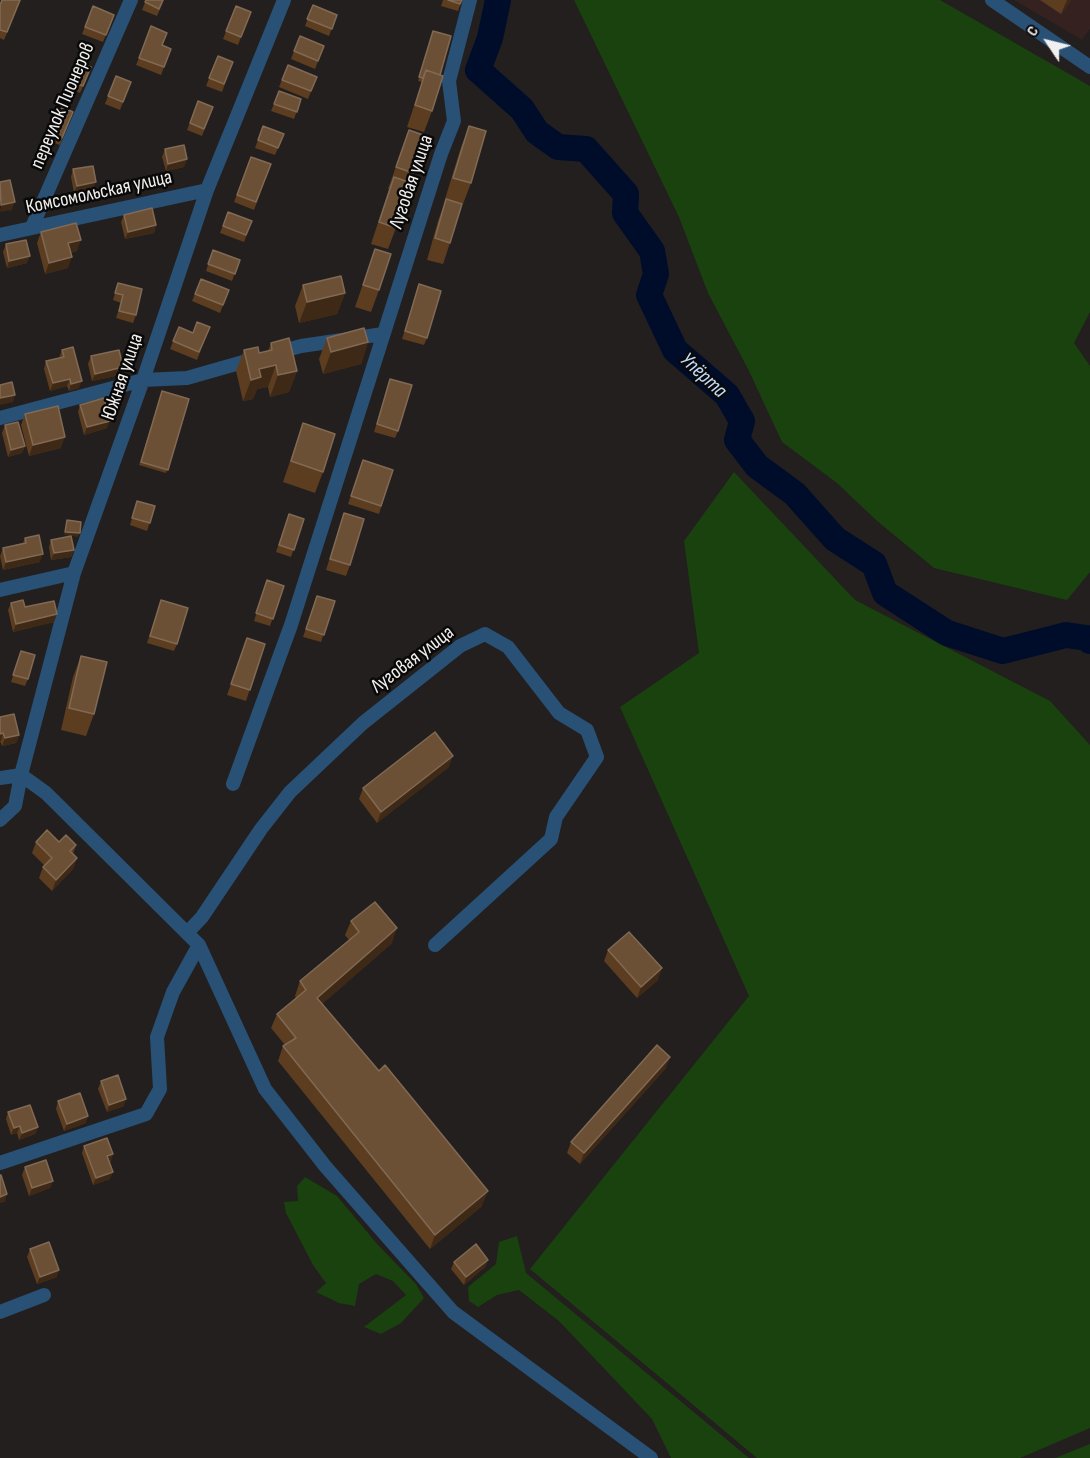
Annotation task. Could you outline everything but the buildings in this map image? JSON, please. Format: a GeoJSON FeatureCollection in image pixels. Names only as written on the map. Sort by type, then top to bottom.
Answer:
{"type":"FeatureCollection","features":[{"type":"Feature","properties":{"kind":"street","name":"переулок Пионеров"},"geometry":{"type":"LineString","coordinates":[[32,227],[131,0]]}},
{"type":"Feature","properties":{"kind":"street","name":"Южная улица"},"geometry":{"type":"LineString","coordinates":[[0,820],[15,806],[74,573],[143,380],[207,190],[284,0]]}},
{"type":"Feature","properties":{"kind":"street","name":"Луговая улица"},"geometry":{"type":"LineString","coordinates":[[233,784],[291,625],[441,153],[454,122],[449,81],[470,0]]}},
{"type":"Feature","properties":{"kind":"street"},"geometry":{"type":"LineString","coordinates":[[992,0],[1090,67]]}},
{"type":"Feature","properties":{"kind":"street","name":"Комсомольская улица"},"geometry":{"type":"LineString","coordinates":[[0,235],[207,190]]}},
{"type":"Feature","properties":{"kind":"street"},"geometry":{"type":"LineString","coordinates":[[0,418],[143,380],[187,378],[301,346],[383,334]]}},
{"type":"Feature","properties":{"kind":"street"},"geometry":{"type":"LineString","coordinates":[[0,591],[74,573]]}},
{"type":"Feature","properties":{"kind":"street","name":"Луговая улица"},"geometry":{"type":"LineString","coordinates":[[187,933],[202,917],[261,829],[290,792],[363,723],[459,646],[485,634],[508,646],[559,713],[587,730],[597,757],[556,817],[551,839],[435,945]]}},
{"type":"Feature","properties":{"kind":"street"},"geometry":{"type":"LineString","coordinates":[[0,778],[21,775],[46,793],[199,945],[265,1089],[325,1166],[448,1307],[651,1458]]}},
{"type":"Feature","properties":{"kind":"street"},"geometry":{"type":"LineString","coordinates":[[0,1163],[146,1114],[160,1089],[157,1037],[173,992],[199,945]]}},
{"type":"Feature","properties":{"kind":"street"},"geometry":{"type":"LineString","coordinates":[[0,1312],[44,1295]]}},
{"type":"Feature","properties":{"kind":"shaded area"},"geometry":{"type":"Polygon","coordinates":[[[1014,0],[1090,0],[1090,29],[1082,40],[1014,0]]]}},
{"type":"Feature","properties":{"kind":"green space"},"geometry":{"type":"Polygon","coordinates":[[[574,0],[940,0],[1090,86],[1090,312],[1074,343],[1090,366],[1090,572],[1067,600],[934,568],[876,520],[837,483],[782,442],[749,371],[708,293],[679,217],[574,0]]]}},
{"type":"Feature","properties":{"kind":"green space"},"geometry":{"type":"Polygon","coordinates":[[[734,472],[855,600],[1050,701],[1090,745],[1090,1428],[1020,1458],[757,1458],[530,1269],[749,996],[620,707],[699,653],[684,541],[734,472]]]}},
{"type":"Feature","properties":{"kind":"green space"},"geometry":{"type":"Polygon","coordinates":[[[305,1177],[337,1196],[378,1245],[416,1284],[424,1298],[401,1323],[381,1334],[364,1327],[406,1295],[393,1281],[376,1274],[359,1284],[355,1306],[339,1303],[316,1292],[326,1283],[313,1265],[286,1213],[284,1202],[298,1201],[297,1186],[305,1177]]]}},
{"type":"Feature","properties":{"kind":"green space"},"geometry":{"type":"Polygon","coordinates":[[[517,1236],[526,1273],[749,1458],[671,1458],[652,1419],[559,1321],[519,1290],[497,1295],[478,1307],[469,1301],[468,1287],[496,1264],[499,1242],[517,1236]]]}},
{"type":"Feature","properties":{"kind":"green space"},"geometry":{"type":"Polygon","coordinates":[[[1090,1444],[1090,1458],[1055,1458],[1090,1444]]]}},
{"type":"Feature","properties":{"kind":"waterway","name":"Упёрта"},"geometry":{"type":"LineString","coordinates":[[498,0],[490,38],[478,70],[522,109],[537,132],[558,147],[586,149],[626,194],[625,213],[652,251],[656,274],[649,295],[675,350],[727,395],[742,421],[737,440],[757,466],[795,494],[835,539],[874,564],[885,593],[947,633],[1003,651],[1066,635],[1087,638],[1090,641]]}}]}
